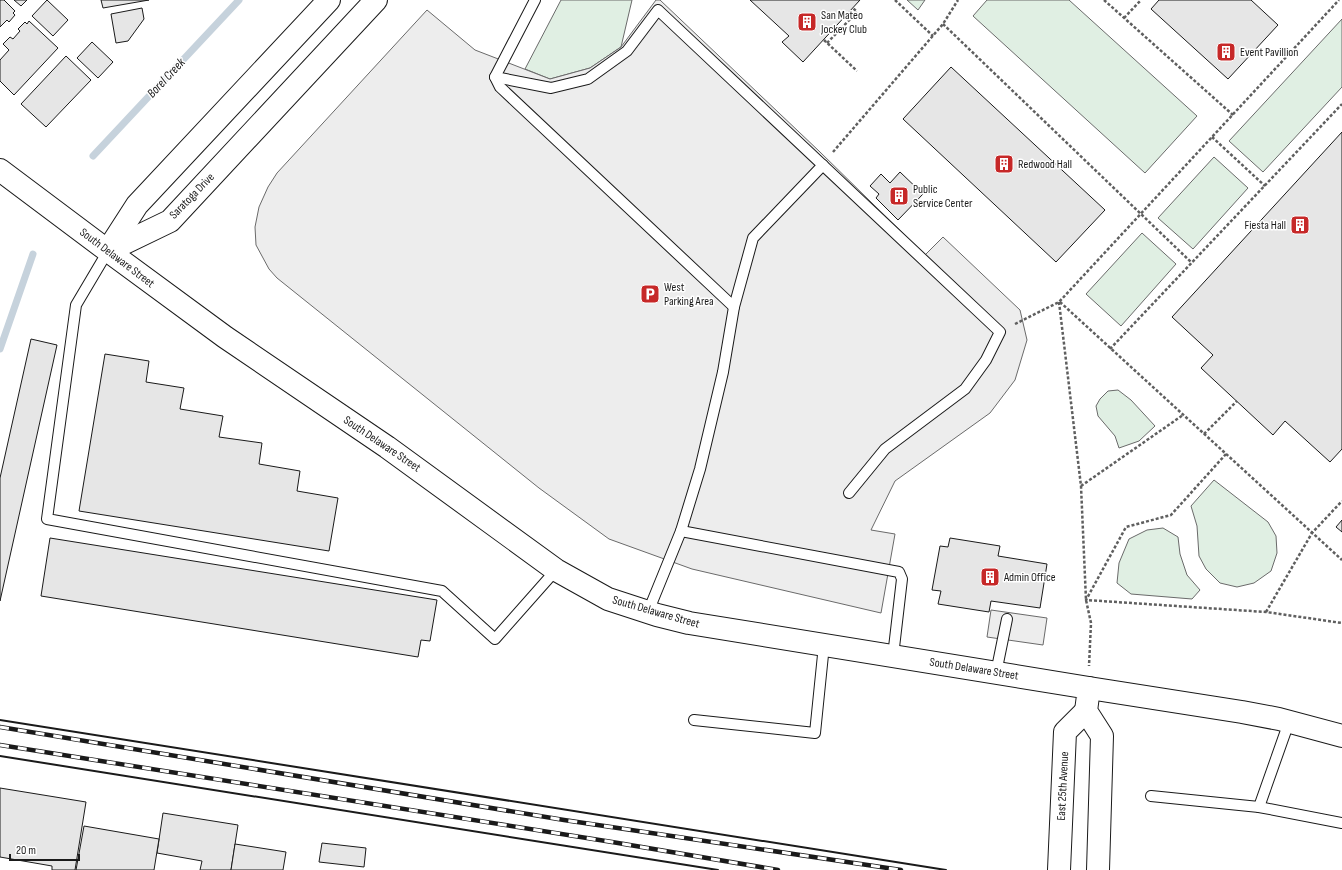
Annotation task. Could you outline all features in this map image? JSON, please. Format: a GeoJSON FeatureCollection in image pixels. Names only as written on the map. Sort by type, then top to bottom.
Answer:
{"type":"FeatureCollection","features":[{"type":"Feature","properties":{"kind":"main road","name":"Saratoga Drive"},"geometry":{"type":"LineString","coordinates":[[108,251],[170,221],[376,0]]}},
{"type":"Feature","properties":{"kind":"main road"},"geometry":{"type":"LineString","coordinates":[[108,251],[137,205],[322,7]]}},
{"type":"Feature","properties":{"kind":"main road","name":"South Delaware Street"},"geometry":{"type":"LineString","coordinates":[[0,170],[268,368],[422,472],[556,570],[608,599],[689,623],[1242,712],[1289,722],[1342,736]]}},
{"type":"Feature","properties":{"kind":"main road"},"geometry":{"type":"LineString","coordinates":[[1089,688],[1086,711],[1102,736],[1098,870]]}},
{"type":"Feature","properties":{"kind":"main road","name":"East 25th Avenue"},"geometry":{"type":"LineString","coordinates":[[1059,870],[1065,732],[1086,711]]}},
{"type":"Feature","properties":{"kind":"lane"},"geometry":{"type":"LineString","coordinates":[[495,77],[535,0]]}},
{"type":"Feature","properties":{"kind":"lane"},"geometry":{"type":"LineString","coordinates":[[495,77],[551,88],[588,79],[627,51],[658,10],[1000,332],[986,360],[965,389],[885,448],[849,493]]}},
{"type":"Feature","properties":{"kind":"lane"},"geometry":{"type":"LineString","coordinates":[[495,77],[500,87],[734,307]]}},
{"type":"Feature","properties":{"kind":"lane"},"geometry":{"type":"LineString","coordinates":[[648,612],[681,531],[700,469],[723,372],[734,307],[753,238],[823,165]]}},
{"type":"Feature","properties":{"kind":"lane"},"geometry":{"type":"LineString","coordinates":[[108,251],[76,305],[47,519],[442,591],[495,639],[556,570]]}},
{"type":"Feature","properties":{"kind":"lane"},"geometry":{"type":"LineString","coordinates":[[681,531],[899,572],[902,579],[893,656]]}},
{"type":"Feature","properties":{"kind":"lane"},"geometry":{"type":"LineString","coordinates":[[996,673],[1007,619]]}},
{"type":"Feature","properties":{"kind":"lane"},"geometry":{"type":"LineString","coordinates":[[694,720],[815,733],[824,645]]}},
{"type":"Feature","properties":{"kind":"lane"},"geometry":{"type":"LineString","coordinates":[[1260,807],[1289,722]]}},
{"type":"Feature","properties":{"kind":"lane"},"geometry":{"type":"LineString","coordinates":[[1152,796],[1260,807],[1342,823]]}},
{"type":"Feature","properties":{"kind":"path"},"geometry":{"type":"LineString","coordinates":[[895,0],[933,36]]}},
{"type":"Feature","properties":{"kind":"path"},"geometry":{"type":"LineString","coordinates":[[823,165],[943,24],[958,0]]}},
{"type":"Feature","properties":{"kind":"path"},"geometry":{"type":"LineString","coordinates":[[1104,0],[1233,115]]}},
{"type":"Feature","properties":{"kind":"path"},"geometry":{"type":"LineString","coordinates":[[1124,18],[1141,0]]}},
{"type":"Feature","properties":{"kind":"path"},"geometry":{"type":"LineString","coordinates":[[1000,332],[1059,302],[1337,1]]}},
{"type":"Feature","properties":{"kind":"path"},"geometry":{"type":"LineString","coordinates":[[828,43],[856,12],[853,8]]}},
{"type":"Feature","properties":{"kind":"path"},"geometry":{"type":"LineString","coordinates":[[943,24],[1192,263]]}},
{"type":"Feature","properties":{"kind":"path"},"geometry":{"type":"LineString","coordinates":[[824,40],[857,71]]}},
{"type":"Feature","properties":{"kind":"path"},"geometry":{"type":"LineString","coordinates":[[1110,349],[1342,104]]}},
{"type":"Feature","properties":{"kind":"path"},"geometry":{"type":"LineString","coordinates":[[1212,137],[1264,186]]}},
{"type":"Feature","properties":{"kind":"path"},"geometry":{"type":"LineString","coordinates":[[1059,302],[1342,560]]}},
{"type":"Feature","properties":{"kind":"path"},"geometry":{"type":"LineString","coordinates":[[1059,302],[1081,486],[1086,600],[1091,623],[1089,688]]}},
{"type":"Feature","properties":{"kind":"path"},"geometry":{"type":"LineString","coordinates":[[1204,434],[1237,401]]}},
{"type":"Feature","properties":{"kind":"path"},"geometry":{"type":"LineString","coordinates":[[1081,486],[1183,415]]}},
{"type":"Feature","properties":{"kind":"path"},"geometry":{"type":"LineString","coordinates":[[1086,600],[1126,527],[1170,515],[1226,454]]}},
{"type":"Feature","properties":{"kind":"path"},"geometry":{"type":"LineString","coordinates":[[1266,612],[1312,533],[1342,501]]}},
{"type":"Feature","properties":{"kind":"path"},"geometry":{"type":"LineString","coordinates":[[1086,600],[1266,612],[1342,623]]}},
{"type":"Feature","properties":{"kind":"green space"},"geometry":{"type":"Polygon","coordinates":[[[561,0],[632,0],[621,47],[590,68],[550,79],[525,69],[561,0]]]}},
{"type":"Feature","properties":{"kind":"green space"},"geometry":{"type":"Polygon","coordinates":[[[907,0],[925,0],[918,10],[907,0]]]}},
{"type":"Feature","properties":{"kind":"green space"},"geometry":{"type":"Polygon","coordinates":[[[987,0],[1069,0],[1197,116],[1145,173],[973,16],[987,0]]]}},
{"type":"Feature","properties":{"kind":"green space"},"geometry":{"type":"Polygon","coordinates":[[[1342,19],[1342,87],[1263,172],[1229,141],[1342,19]]]}},
{"type":"Feature","properties":{"kind":"green space"},"geometry":{"type":"Polygon","coordinates":[[[1214,157],[1248,188],[1193,249],[1158,218],[1214,157]]]}},
{"type":"Feature","properties":{"kind":"green space"},"geometry":{"type":"Polygon","coordinates":[[[1142,233],[1176,264],[1121,326],[1086,294],[1142,233]]]}},
{"type":"Feature","properties":{"kind":"green space"},"geometry":{"type":"Polygon","coordinates":[[[1118,390],[1131,400],[1155,426],[1139,441],[1119,448],[1115,436],[1098,416],[1096,406],[1100,399],[1108,391],[1118,390]]]}},
{"type":"Feature","properties":{"kind":"green space"},"geometry":{"type":"Polygon","coordinates":[[[1214,480],[1268,522],[1276,536],[1277,553],[1271,571],[1254,583],[1237,587],[1220,583],[1206,569],[1199,556],[1197,526],[1191,506],[1214,480]]]}},
{"type":"Feature","properties":{"kind":"green space"},"geometry":{"type":"Polygon","coordinates":[[[1163,528],[1178,537],[1180,554],[1187,575],[1200,590],[1192,599],[1131,594],[1117,583],[1119,563],[1129,539],[1147,530],[1163,528]]]}},
{"type":"Feature","properties":{"kind":"shaded area","name":"West Parking Area"},"geometry":{"type":"Polygon","coordinates":[[[656,0],[660,0],[819,151],[925,255],[943,237],[1020,310],[1027,340],[1015,380],[990,413],[895,481],[871,530],[895,534],[881,613],[692,569],[609,539],[539,488],[277,278],[269,269],[256,245],[255,227],[259,207],[268,187],[277,173],[427,10],[475,50],[550,79],[590,68],[621,47],[656,0]]]}},
{"type":"Feature","properties":{"kind":"shaded area"},"geometry":{"type":"Polygon","coordinates":[[[991,610],[1047,618],[1043,645],[987,637],[991,610]]]}},
{"type":"Feature","properties":{"kind":"building"},"geometry":{"type":"Polygon","coordinates":[[[0,0],[4,0],[15,11],[13,13],[15,15],[9,22],[7,20],[0,27],[0,0]]]}},
{"type":"Feature","properties":{"kind":"building"},"geometry":{"type":"Polygon","coordinates":[[[14,0],[27,0],[21,6],[14,0]]]}},
{"type":"Feature","properties":{"kind":"building"},"geometry":{"type":"Polygon","coordinates":[[[47,0],[68,20],[53,36],[32,16],[47,0]]]}},
{"type":"Feature","properties":{"kind":"building"},"geometry":{"type":"Polygon","coordinates":[[[101,0],[149,0],[103,8],[101,0]]]}},
{"type":"Feature","properties":{"kind":"building","name":"San Mateo Jockey Club"},"geometry":{"type":"Polygon","coordinates":[[[750,0],[860,0],[803,62],[782,42],[789,36],[750,0]]]}},
{"type":"Feature","properties":{"kind":"building","name":"Event Pavillion"},"geometry":{"type":"Polygon","coordinates":[[[1159,0],[1251,0],[1278,25],[1228,79],[1151,9],[1159,0]]]}},
{"type":"Feature","properties":{"kind":"building"},"geometry":{"type":"Polygon","coordinates":[[[142,8],[144,19],[128,41],[116,43],[111,14],[142,8]]]}},
{"type":"Feature","properties":{"kind":"building"},"geometry":{"type":"Polygon","coordinates":[[[29,21],[58,48],[14,95],[0,81],[0,60],[9,50],[3,44],[10,37],[13,39],[20,31],[18,29],[25,22],[27,24],[29,21]]]}},
{"type":"Feature","properties":{"kind":"building"},"geometry":{"type":"Polygon","coordinates":[[[92,42],[113,62],[98,78],[77,58],[92,42]]]}},
{"type":"Feature","properties":{"kind":"building"},"geometry":{"type":"Polygon","coordinates":[[[66,56],[91,80],[46,127],[21,104],[66,56]]]}},
{"type":"Feature","properties":{"kind":"building","name":"Redwood Hall"},"geometry":{"type":"Polygon","coordinates":[[[951,67],[1105,210],[1056,262],[903,119],[951,67]]]}},
{"type":"Feature","properties":{"kind":"building","name":"Fiesta Hall"},"geometry":{"type":"Polygon","coordinates":[[[1342,132],[1342,449],[1330,462],[1285,421],[1273,435],[1201,368],[1213,355],[1172,317],[1342,132]]]}},
{"type":"Feature","properties":{"kind":"building","name":"Public Service Center"},"geometry":{"type":"Polygon","coordinates":[[[900,172],[923,194],[898,220],[876,198],[879,194],[870,186],[881,174],[890,183],[900,172]]]}},
{"type":"Feature","properties":{"kind":"building"},"geometry":{"type":"Polygon","coordinates":[[[31,339],[57,345],[0,601],[0,478],[31,339]]]}},
{"type":"Feature","properties":{"kind":"building"},"geometry":{"type":"Polygon","coordinates":[[[105,354],[149,361],[146,382],[184,388],[180,409],[223,416],[219,437],[262,443],[259,464],[300,471],[297,491],[338,498],[329,551],[79,511],[105,354]]]}},
{"type":"Feature","properties":{"kind":"building"},"geometry":{"type":"Polygon","coordinates":[[[1342,520],[1342,532],[1336,527],[1342,520]]]}},
{"type":"Feature","properties":{"kind":"building"},"geometry":{"type":"Polygon","coordinates":[[[50,538],[437,600],[430,641],[421,640],[418,657],[41,596],[50,538]]]}},
{"type":"Feature","properties":{"kind":"building","name":"Admin Office"},"geometry":{"type":"Polygon","coordinates":[[[950,538],[1000,546],[998,556],[1047,564],[1040,608],[991,601],[989,612],[938,604],[941,591],[932,590],[940,546],[948,547],[950,538]]]}},
{"type":"Feature","properties":{"kind":"building"},"geometry":{"type":"Polygon","coordinates":[[[0,788],[86,802],[75,870],[52,870],[52,866],[0,857],[0,788]]]}},
{"type":"Feature","properties":{"kind":"building"},"geometry":{"type":"Polygon","coordinates":[[[163,813],[238,825],[231,870],[200,870],[202,861],[157,853],[163,813]]]}},
{"type":"Feature","properties":{"kind":"building"},"geometry":{"type":"Polygon","coordinates":[[[84,826],[159,839],[154,870],[76,870],[84,826]]]}},
{"type":"Feature","properties":{"kind":"building"},"geometry":{"type":"Polygon","coordinates":[[[322,843],[366,848],[364,867],[319,862],[322,843]]]}},
{"type":"Feature","properties":{"kind":"building"},"geometry":{"type":"Polygon","coordinates":[[[235,844],[286,852],[283,870],[231,870],[235,844]]]}},
{"type":"Feature","properties":{"kind":"waterway","name":"Borel Creek"},"geometry":{"type":"LineString","coordinates":[[93,156],[239,0]]}},
{"type":"Feature","properties":{"kind":"waterway","name":"Borel Creek"},"geometry":{"type":"LineString","coordinates":[[0,349],[33,254]]}},
{"type":"Feature","properties":{"kind":"railway"},"geometry":{"type":"LineString","coordinates":[[0,727],[564,820],[901,870]]}},
{"type":"Feature","properties":{"kind":"railway"},"geometry":{"type":"LineString","coordinates":[[0,745],[612,842],[778,870]]}},
{"type":"Feature","properties":{"kind":"wall"},"geometry":{"type":"LineString","coordinates":[[0,720],[946,870]]}},
{"type":"Feature","properties":{"kind":"wall"},"geometry":{"type":"LineString","coordinates":[[0,756],[718,870]]}},
{"type":"Feature","properties":{"kind":"place","name":"San Mateo Jockey Club"},"geometry":{"type":"Point","coordinates":[807,22]}},
{"type":"Feature","properties":{"kind":"place","name":"Event Pavillion"},"geometry":{"type":"Point","coordinates":[1226,52]}},
{"type":"Feature","properties":{"kind":"place","name":"Redwood Hall"},"geometry":{"type":"Point","coordinates":[1004,164]}},
{"type":"Feature","properties":{"kind":"place","name":"Public Service Center"},"geometry":{"type":"Point","coordinates":[899,196]}},
{"type":"Feature","properties":{"kind":"place","name":"Fiesta Hall"},"geometry":{"type":"Point","coordinates":[1300,225]}},
{"type":"Feature","properties":{"kind":"place","name":"West Parking Area"},"geometry":{"type":"Point","coordinates":[650,294]}},
{"type":"Feature","properties":{"kind":"place","name":"Admin Office"},"geometry":{"type":"Point","coordinates":[990,577]}}]}
